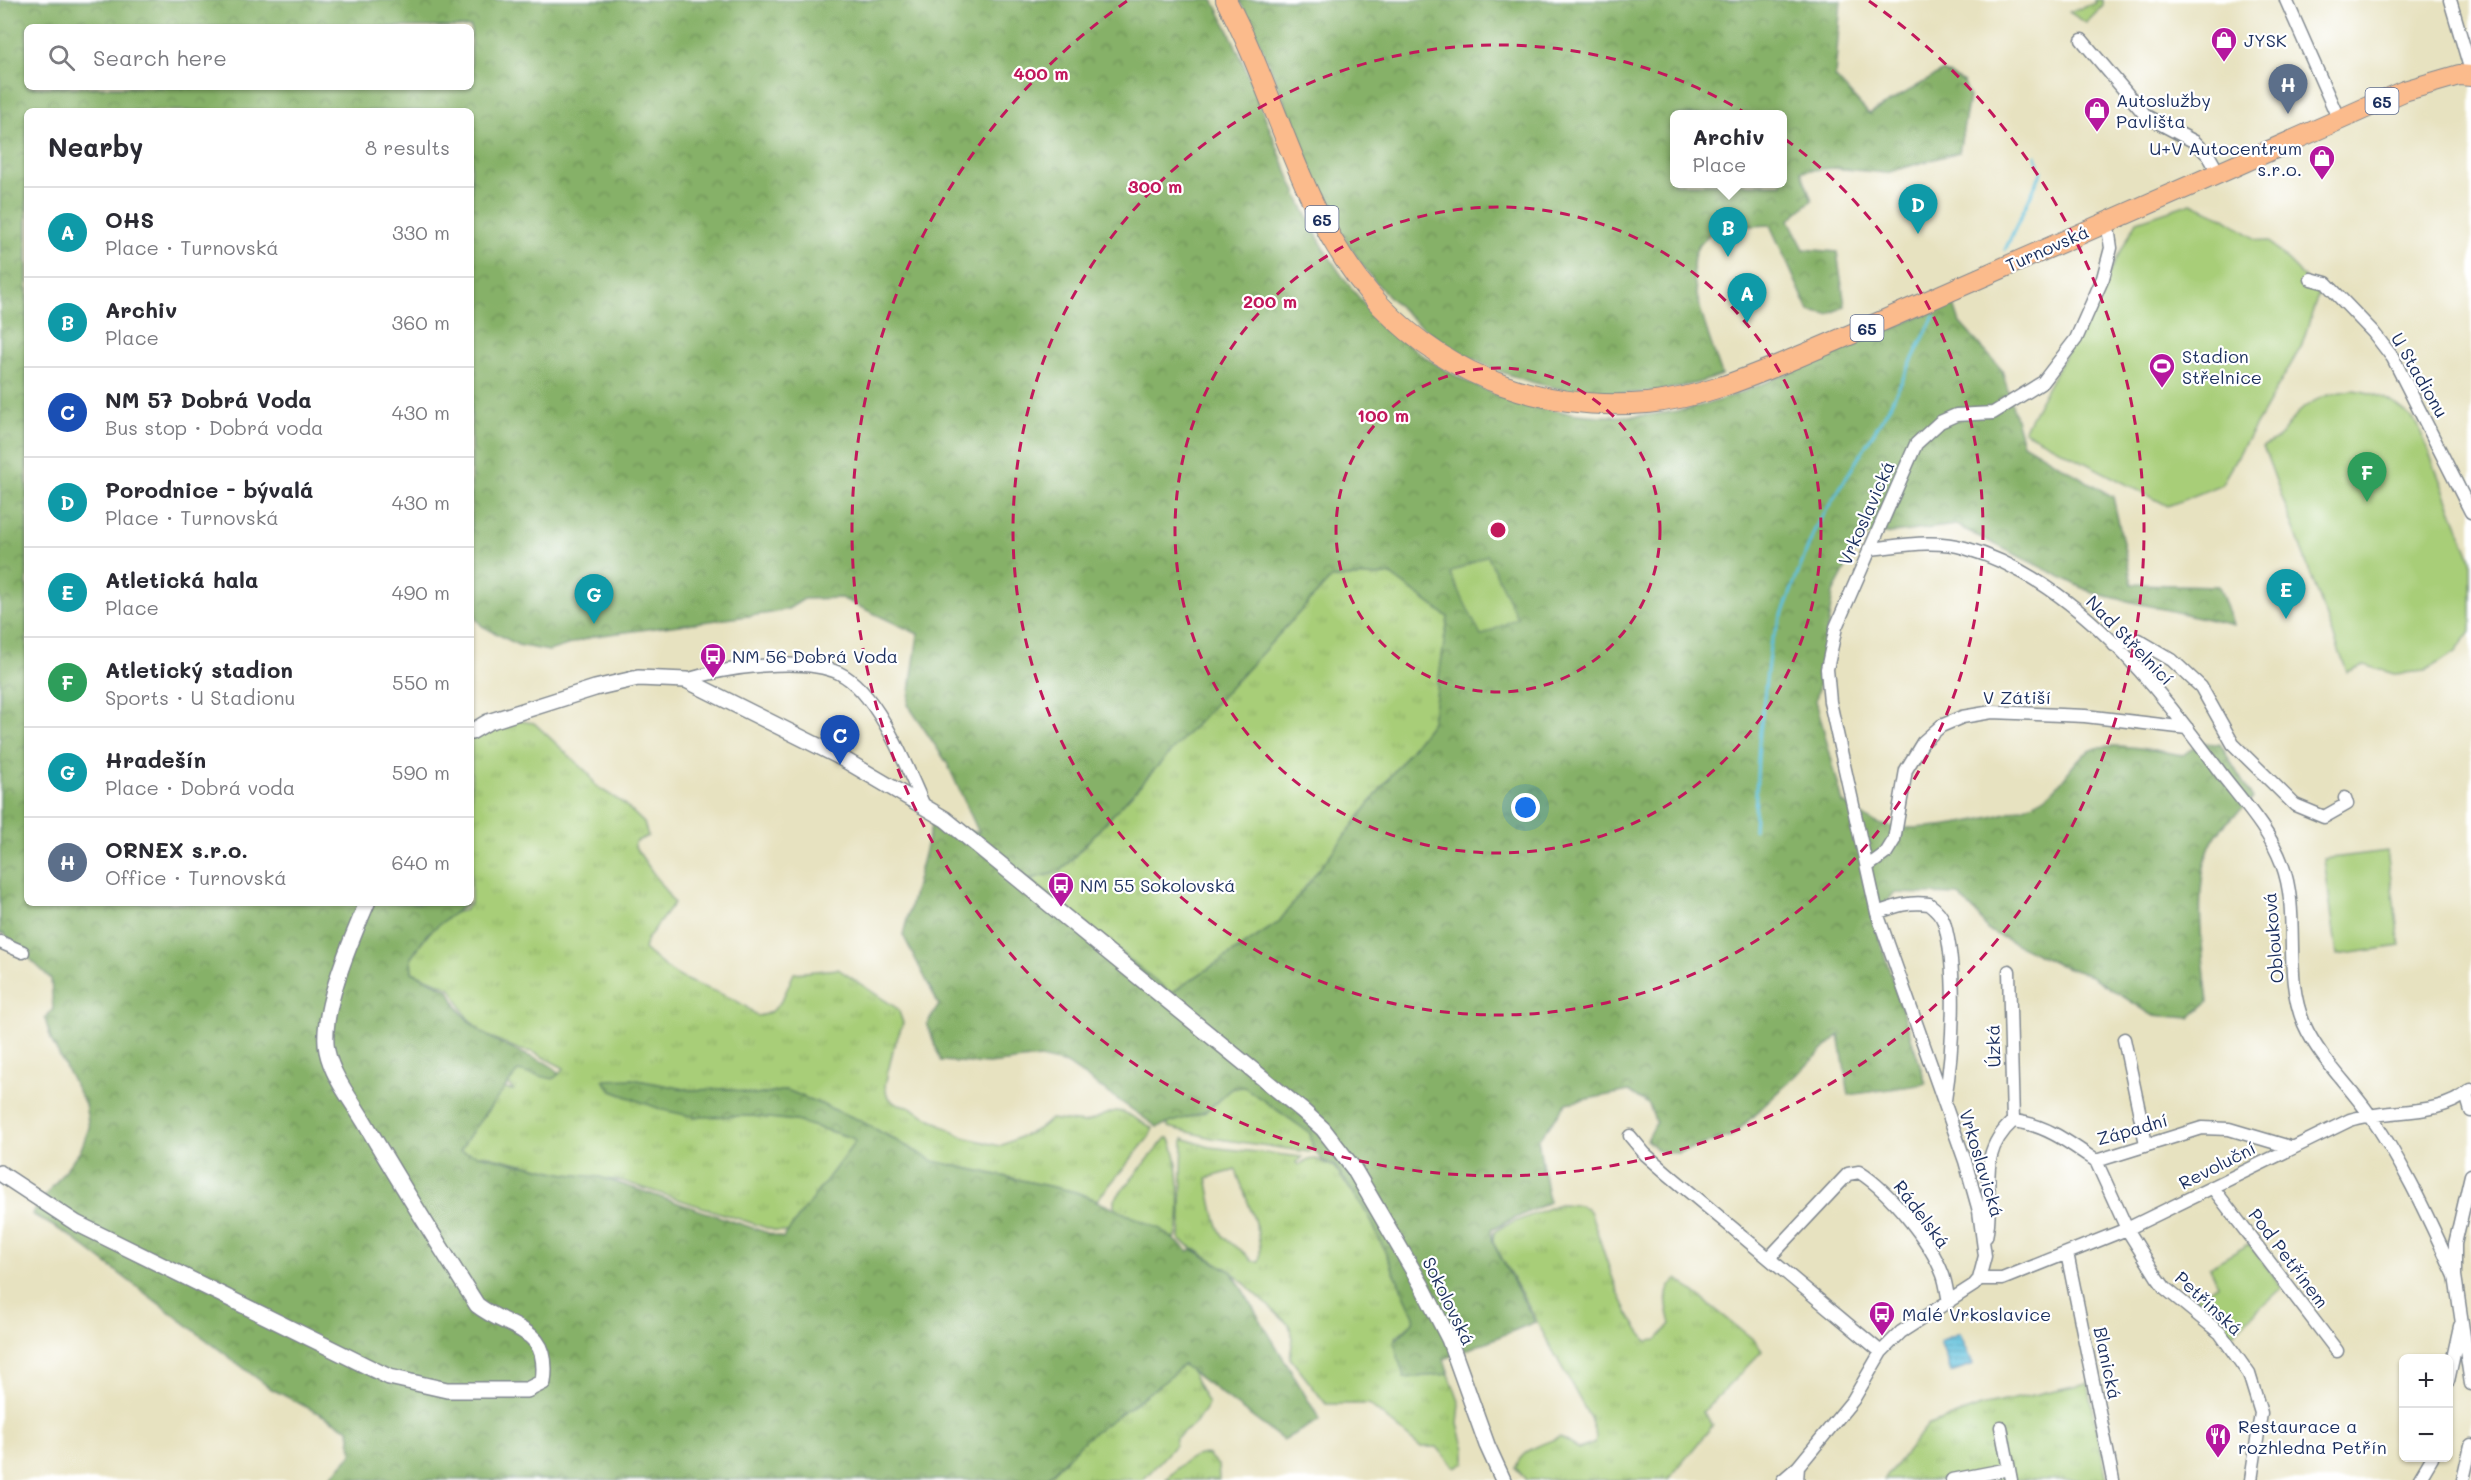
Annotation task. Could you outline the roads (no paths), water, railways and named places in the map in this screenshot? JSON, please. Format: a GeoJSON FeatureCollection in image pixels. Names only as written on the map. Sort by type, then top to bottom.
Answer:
{"type":"FeatureCollection","features":[{"type":"Feature","properties":{"kind":"main road","name":"Turnovská"},"geometry":{"type":"LineString","coordinates":[[1226,0],[1254,55],[1324,225],[1352,271],[1382,307],[1435,352],[1494,383],[1551,399],[1618,404],[1685,398],[1738,382],[2426,83],[2459,75],[2471,76]]}},
{"type":"Feature","properties":{"kind":"street"},"geometry":{"type":"LineString","coordinates":[[2286,0],[2339,120]]}},
{"type":"Feature","properties":{"kind":"street"},"geometry":{"type":"LineString","coordinates":[[2450,0],[2471,71]]}},
{"type":"Feature","properties":{"kind":"street"},"geometry":{"type":"LineString","coordinates":[[2082,40],[2146,116],[2195,142],[2209,156],[2219,174]]}},
{"type":"Feature","properties":{"kind":"street","name":"Vrkoslavická"},"geometry":{"type":"LineString","coordinates":[[1979,1279],[1984,1262],[1985,1244],[1968,1171],[1877,913],[1830,702],[1827,669],[1836,627],[1916,444],[1940,422],[1956,415],[1994,413],[2043,382],[2076,339],[2103,278],[2111,248],[2107,221]]}},
{"type":"Feature","properties":{"kind":"street","name":"U Stadionu"},"geometry":{"type":"LineString","coordinates":[[2310,279],[2326,283],[2373,332],[2393,358],[2471,513]]}},
{"type":"Feature","properties":{"kind":"street","name":"Nad Střelnicí"},"geometry":{"type":"LineString","coordinates":[[1869,549],[1934,543],[1964,548],[2022,571],[2074,607],[2114,645],[2187,728]]}},
{"type":"Feature","properties":{"kind":"street"},"geometry":{"type":"LineString","coordinates":[[2114,645],[2138,640],[2172,660],[2201,687],[2233,744],[2295,805],[2324,816],[2347,804],[2345,798]]}},
{"type":"Feature","properties":{"kind":"street"},"geometry":{"type":"LineString","coordinates":[[474,730],[488,722],[595,688],[638,678],[686,680],[719,670],[789,666],[839,673],[858,689],[894,737],[924,806]]}},
{"type":"Feature","properties":{"kind":"street","name":"Sokolovská"},"geometry":{"type":"LineString","coordinates":[[686,680],[838,756],[945,819],[1303,1111],[1340,1150],[1421,1284],[1444,1330],[1487,1445],[1503,1480]]}},
{"type":"Feature","properties":{"kind":"street","name":"V Zátiší"},"geometry":{"type":"LineString","coordinates":[[1868,866],[1886,853],[1894,840],[1906,770],[1923,742],[1941,726],[1962,717],[1992,712],[2085,716],[2187,728]]}},
{"type":"Feature","properties":{"kind":"street","name":"Oblouková"},"geometry":{"type":"LineString","coordinates":[[2187,728],[2272,841],[2283,866],[2289,894],[2291,975],[2304,1024],[2323,1054],[2369,1114],[2405,1170],[2455,1276]]}},
{"type":"Feature","properties":{"kind":"street","name":"Vrkoslavická"},"geometry":{"type":"LineString","coordinates":[[1877,913],[1902,904],[1918,902],[1929,904],[1938,911],[1943,921],[1951,965],[1951,1064],[1944,1102]]}},
{"type":"Feature","properties":{"kind":"street"},"geometry":{"type":"LineString","coordinates":[[0,1173],[76,1223],[389,1377],[447,1390],[527,1390],[543,1382],[544,1359],[536,1339],[522,1328],[495,1319],[477,1305],[398,1180],[339,1078],[327,1050],[328,1024],[338,973],[366,906]]}},
{"type":"Feature","properties":{"kind":"street"},"geometry":{"type":"LineString","coordinates":[[0,942],[23,952]]}},
{"type":"Feature","properties":{"kind":"street","name":"Úzká"},"geometry":{"type":"LineString","coordinates":[[2009,971],[2013,1121]]}},
{"type":"Feature","properties":{"kind":"street"},"geometry":{"type":"LineString","coordinates":[[2124,1039],[2146,1144]]}},
{"type":"Feature","properties":{"kind":"street"},"geometry":{"type":"LineString","coordinates":[[2469,1092],[2471,1111]]}},
{"type":"Feature","properties":{"kind":"street","name":"Revoluční"},"geometry":{"type":"LineString","coordinates":[[1979,1279],[2002,1279],[2127,1229],[2350,1119],[2369,1114],[2440,1109],[2469,1092]]}},
{"type":"Feature","properties":{"kind":"street"},"geometry":{"type":"LineString","coordinates":[[1985,1244],[1991,1218],[1986,1179],[1994,1148],[2005,1128],[2013,1121]]}},
{"type":"Feature","properties":{"kind":"street","name":"Západní"},"geometry":{"type":"LineString","coordinates":[[2013,1121],[2026,1122],[2060,1136],[2096,1161],[2202,1128],[2229,1129],[2290,1147]]}},
{"type":"Feature","properties":{"kind":"street"},"geometry":{"type":"LineString","coordinates":[[1630,1136],[1645,1154],[1881,1352]]}},
{"type":"Feature","properties":{"kind":"street","name":"Petřínská"},"geometry":{"type":"LineString","coordinates":[[2096,1161],[2127,1229],[2165,1288],[2220,1333],[2249,1374],[2261,1413],[2251,1480]]}},
{"type":"Feature","properties":{"kind":"street","name":"Rádelská"},"geometry":{"type":"LineString","coordinates":[[1770,1257],[1848,1174],[1859,1172],[1876,1183],[1911,1223],[1931,1252],[1943,1275],[1949,1302]]}},
{"type":"Feature","properties":{"kind":"street"},"geometry":{"type":"LineString","coordinates":[[2471,1175],[2455,1244],[2455,1276],[2463,1315],[2471,1384]]}},
{"type":"Feature","properties":{"kind":"street","name":"Pod Petřínem"},"geometry":{"type":"LineString","coordinates":[[2213,1188],[2337,1351]]}},
{"type":"Feature","properties":{"kind":"street","name":"Blanická"},"geometry":{"type":"LineString","coordinates":[[2067,1253],[2113,1480]]}},
{"type":"Feature","properties":{"kind":"street"},"geometry":{"type":"LineString","coordinates":[[1783,1480],[1797,1474],[1853,1400],[1881,1352],[1901,1332],[1949,1302],[1979,1279]]}},
{"type":"Feature","properties":{"kind":"street"},"geometry":{"type":"LineString","coordinates":[[2453,1359],[2463,1315]]}},
{"type":"Feature","properties":{"kind":"street"},"geometry":{"type":"LineString","coordinates":[[1952,1480],[2010,1474],[2001,1427]]}},
{"type":"Feature","properties":{"kind":"street"},"geometry":{"type":"LineString","coordinates":[[2463,1480],[2471,1445]]}},
{"type":"Feature","properties":{"kind":"street"},"geometry":{"type":"LineString","coordinates":[[2419,1480],[2430,1462]]}},
{"type":"Feature","properties":{"kind":"water"},"geometry":{"type":"Polygon","coordinates":[[[1960,1333],[1973,1364],[1951,1372],[1940,1341],[1960,1333]]]}},
{"type":"Feature","properties":{"kind":"waterway"},"geometry":{"type":"LineString","coordinates":[[2036,156],[2039,165]]}},
{"type":"Feature","properties":{"kind":"waterway"},"geometry":{"type":"LineString","coordinates":[[2005,250],[2042,171]]}},
{"type":"Feature","properties":{"kind":"waterway"},"geometry":{"type":"LineString","coordinates":[[1754,830],[1759,741],[1770,646],[1815,529],[1888,409],[1934,316]]}},
{"type":"Feature","properties":{"kind":"place","name":"JYSK"},"geometry":{"type":"Point","coordinates":[2224,63]}},
{"type":"Feature","properties":{"kind":"place","name":"ORNEX s.r.o."},"geometry":{"type":"Point","coordinates":[2288,114]}},
{"type":"Feature","properties":{"kind":"place","name":"Autoslužby Pavlišta"},"geometry":{"type":"Point","coordinates":[2097,133]}},
{"type":"Feature","properties":{"kind":"place","name":"U+V Autocentrum s.r.o."},"geometry":{"type":"Point","coordinates":[2322,181]}},
{"type":"Feature","properties":{"kind":"place","name":"Porodnice - bývalá"},"geometry":{"type":"Point","coordinates":[1918,234]}},
{"type":"Feature","properties":{"kind":"place","name":"Archiv"},"geometry":{"type":"Point","coordinates":[1728,257]}},
{"type":"Feature","properties":{"kind":"place","name":"OHS"},"geometry":{"type":"Point","coordinates":[1747,323]}},
{"type":"Feature","properties":{"kind":"place","name":"Stadion Střelnice"},"geometry":{"type":"Point","coordinates":[2162,389]}},
{"type":"Feature","properties":{"kind":"place","name":"Atletický stadion"},"geometry":{"type":"Point","coordinates":[2367,502]}},
{"type":"Feature","properties":{"kind":"place","name":"Atletická hala"},"geometry":{"type":"Point","coordinates":[2286,619]}},
{"type":"Feature","properties":{"kind":"place","name":"Hradešín"},"geometry":{"type":"Point","coordinates":[594,624]}},
{"type":"Feature","properties":{"kind":"place","name":"NM 56 Dobrá Voda"},"geometry":{"type":"Point","coordinates":[713,679]}},
{"type":"Feature","properties":{"kind":"place","name":"NM 57 Dobrá Voda"},"geometry":{"type":"Point","coordinates":[840,765]}},
{"type":"Feature","properties":{"kind":"place","name":"NM 55 Sokolovská"},"geometry":{"type":"Point","coordinates":[1061,908]}},
{"type":"Feature","properties":{"kind":"place","name":"Malé Vrkoslavice"},"geometry":{"type":"Point","coordinates":[1882,1337]}},
{"type":"Feature","properties":{"kind":"place","name":"Restaurace a rozhledna Petřín"},"geometry":{"type":"Point","coordinates":[2218,1459]}}]}
